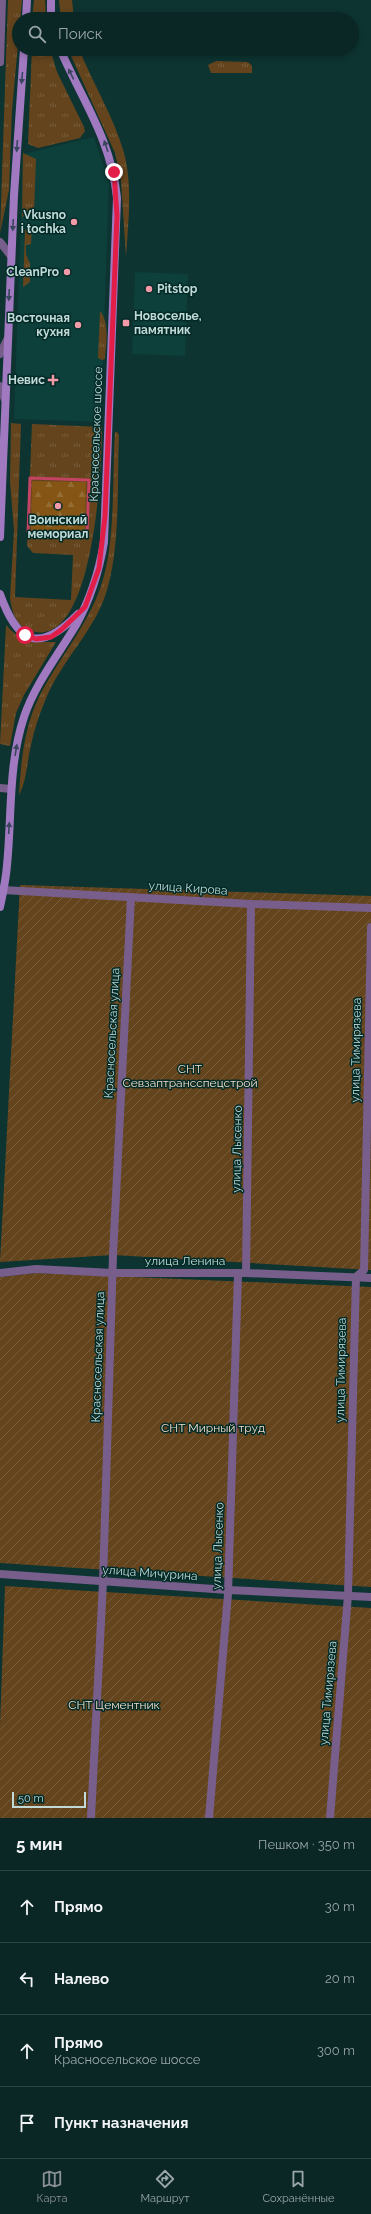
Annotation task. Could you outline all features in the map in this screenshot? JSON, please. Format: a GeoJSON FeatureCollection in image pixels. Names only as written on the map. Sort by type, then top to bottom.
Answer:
{"type":"FeatureCollection","features":[{"type":"Feature","properties":{"kind":"main road"},"geometry":{"type":"LineString","coordinates":[[26,12],[27,0]]}},
{"type":"Feature","properties":{"kind":"main road"},"geometry":{"type":"LineString","coordinates":[[51,0],[51,12]]}},
{"type":"Feature","properties":{"kind":"main road"},"geometry":{"type":"LineString","coordinates":[[0,537],[11,256],[24,56]]}},
{"type":"Feature","properties":{"kind":"main road","name":"Красносельское шоссе"},"geometry":{"type":"LineString","coordinates":[[0,907],[7,866],[12,789],[19,735],[28,705],[85,607],[99,568],[104,542],[117,198],[114,172],[106,146],[63,56]]}},
{"type":"Feature","properties":{"kind":"main road"},"geometry":{"type":"LineString","coordinates":[[0,594],[8,615],[16,626],[25,635],[36,639],[51,637],[61,630],[85,607]]}},
{"type":"Feature","properties":{"kind":"street"},"geometry":{"type":"LineString","coordinates":[[0,62],[2,0]]}},
{"type":"Feature","properties":{"kind":"street"},"geometry":{"type":"LineString","coordinates":[[0,242],[11,256]]}},
{"type":"Feature","properties":{"kind":"street"},"geometry":{"type":"LineString","coordinates":[[0,354],[8,338]]}},
{"type":"Feature","properties":{"kind":"street"},"geometry":{"type":"LineString","coordinates":[[0,386],[5,400]]}},
{"type":"Feature","properties":{"kind":"street"},"geometry":{"type":"LineString","coordinates":[[0,788],[12,789]]}},
{"type":"Feature","properties":{"kind":"street","name":"улица Кирова"},"geometry":{"type":"LineString","coordinates":[[3,890],[132,896],[251,904],[371,908]]}},
{"type":"Feature","properties":{"kind":"street","name":"Красносельская улица"},"geometry":{"type":"LineString","coordinates":[[91,1818],[103,1582],[113,1273],[132,896]]}},
{"type":"Feature","properties":{"kind":"street","name":"улица Лысенко"},"geometry":{"type":"LineString","coordinates":[[209,1818],[228,1590],[242,1274],[251,904]]}},
{"type":"Feature","properties":{"kind":"street","name":"улица Тимирязева"},"geometry":{"type":"LineString","coordinates":[[330,1818],[348,1594],[356,1277],[364,1270],[371,926]]}},
{"type":"Feature","properties":{"kind":"street","name":"улица Ленина"},"geometry":{"type":"LineString","coordinates":[[0,1273],[36,1269],[113,1273],[242,1274],[371,1278]]}},
{"type":"Feature","properties":{"kind":"street","name":"улица Мичурина"},"geometry":{"type":"LineString","coordinates":[[0,1574],[228,1590],[348,1594],[371,1597]]}},
{"type":"Feature","properties":{"kind":"shaded area"},"geometry":{"type":"Polygon","coordinates":[[[94,137],[109,182],[101,422],[14,419],[23,154],[94,137]]]}},
{"type":"Feature","properties":{"kind":"shaded area"},"geometry":{"type":"Polygon","coordinates":[[[135,272],[188,274],[185,356],[132,354],[135,272]]]}},
{"type":"Feature","properties":{"kind":"green space"},"geometry":{"type":"Polygon","coordinates":[[[8,0],[22,0],[21,12],[12,12],[12,56],[17,56],[12,110],[9,190],[0,233],[8,0]]]}},
{"type":"Feature","properties":{"kind":"green space"},"geometry":{"type":"Polygon","coordinates":[[[34,0],[45,0],[46,12],[33,12],[34,0]]]}},
{"type":"Feature","properties":{"kind":"green space"},"geometry":{"type":"Polygon","coordinates":[[[59,0],[72,0],[73,12],[60,12],[59,0]]]}},
{"type":"Feature","properties":{"kind":"green space"},"geometry":{"type":"Polygon","coordinates":[[[32,56],[52,56],[57,72],[85,131],[80,138],[38,148],[28,144],[32,56]]]}},
{"type":"Feature","properties":{"kind":"green space"},"geometry":{"type":"Polygon","coordinates":[[[71,56],[82,56],[115,126],[124,153],[127,166],[129,192],[126,257],[121,181],[115,153],[71,56]]]}},
{"type":"Feature","properties":{"kind":"green space"},"geometry":{"type":"Polygon","coordinates":[[[216,61],[248,62],[252,66],[252,73],[211,73],[208,65],[216,61]]]}},
{"type":"Feature","properties":{"kind":"green space"},"geometry":{"type":"Polygon","coordinates":[[[23,153],[36,159],[34,211],[22,217],[23,153]]]}},
{"type":"Feature","properties":{"kind":"green space"},"geometry":{"type":"Polygon","coordinates":[[[32,225],[31,244],[26,245],[26,254],[30,264],[30,282],[23,287],[25,230],[32,225]]]}},
{"type":"Feature","properties":{"kind":"green space"},"geometry":{"type":"Polygon","coordinates":[[[100,311],[105,322],[107,334],[105,359],[102,360],[98,358],[100,311]]]}},
{"type":"Feature","properties":{"kind":"green space"},"geometry":{"type":"Polygon","coordinates":[[[11,423],[21,424],[15,597],[71,600],[73,555],[33,553],[27,546],[32,424],[102,427],[100,477],[90,551],[81,586],[68,614],[51,630],[29,630],[20,625],[13,613],[10,598],[14,530],[10,482],[11,423]]]}},
{"type":"Feature","properties":{"kind":"green space"},"geometry":{"type":"Polygon","coordinates":[[[115,432],[119,435],[117,518],[116,540],[109,581],[104,599],[98,612],[83,638],[58,675],[45,701],[34,734],[25,777],[19,795],[24,745],[34,709],[47,683],[88,615],[101,586],[106,569],[111,530],[115,432]]]}},
{"type":"Feature","properties":{"kind":"green space"},"geometry":{"type":"Polygon","coordinates":[[[32,481],[86,482],[85,531],[31,530],[32,481]]]}},
{"type":"Feature","properties":{"kind":"green space"},"geometry":{"type":"Polygon","coordinates":[[[6,625],[17,635],[28,640],[56,642],[24,695],[16,713],[10,746],[0,744],[6,625]]]}},
{"type":"Feature","properties":{"kind":"green space","name":"СНТ Севзаптрансспецстрой"},"geometry":{"type":"Polygon","coordinates":[[[20,885],[371,896],[371,1270],[113,1255],[0,1262],[20,885]]]}},
{"type":"Feature","properties":{"kind":"green space","name":"СНТ Мирный труд"},"geometry":{"type":"Polygon","coordinates":[[[37,1273],[371,1287],[371,1587],[0,1563],[0,1277],[37,1273]]]}},
{"type":"Feature","properties":{"kind":"green space","name":"СНТ Цементник"},"geometry":{"type":"Polygon","coordinates":[[[5,1586],[371,1608],[371,1818],[0,1818],[0,1726],[5,1586]]]}},
{"type":"Feature","properties":{"kind":"waterway"},"geometry":{"type":"LineString","coordinates":[[30,478],[89,480],[87,533],[28,532],[30,478]]}},
{"type":"Feature","properties":{"kind":"place","name":"Vkusno i tochka"},"geometry":{"type":"Point","coordinates":[74,222]}},
{"type":"Feature","properties":{"kind":"place","name":"CleanPro"},"geometry":{"type":"Point","coordinates":[67,272]}},
{"type":"Feature","properties":{"kind":"place","name":"Pitstop"},"geometry":{"type":"Point","coordinates":[149,289]}},
{"type":"Feature","properties":{"kind":"place","name":"Новоселье, памятник"},"geometry":{"type":"Point","coordinates":[126,323]}},
{"type":"Feature","properties":{"kind":"place","name":"Восточная кухня"},"geometry":{"type":"Point","coordinates":[78,325]}},
{"type":"Feature","properties":{"kind":"place","name":"Невис"},"geometry":{"type":"Point","coordinates":[53,380]}},
{"type":"Feature","properties":{"kind":"place","name":"Воинский мемориал"},"geometry":{"type":"Point","coordinates":[58,506]}},
{"type":"Feature","properties":{"kind":"route"},"geometry":{"type":"LineString","coordinates":[[25,635],[36,639],[51,637],[61,630],[85,607],[92,592],[99,568],[104,542],[117,216],[117,198],[114,172]]}}]}
